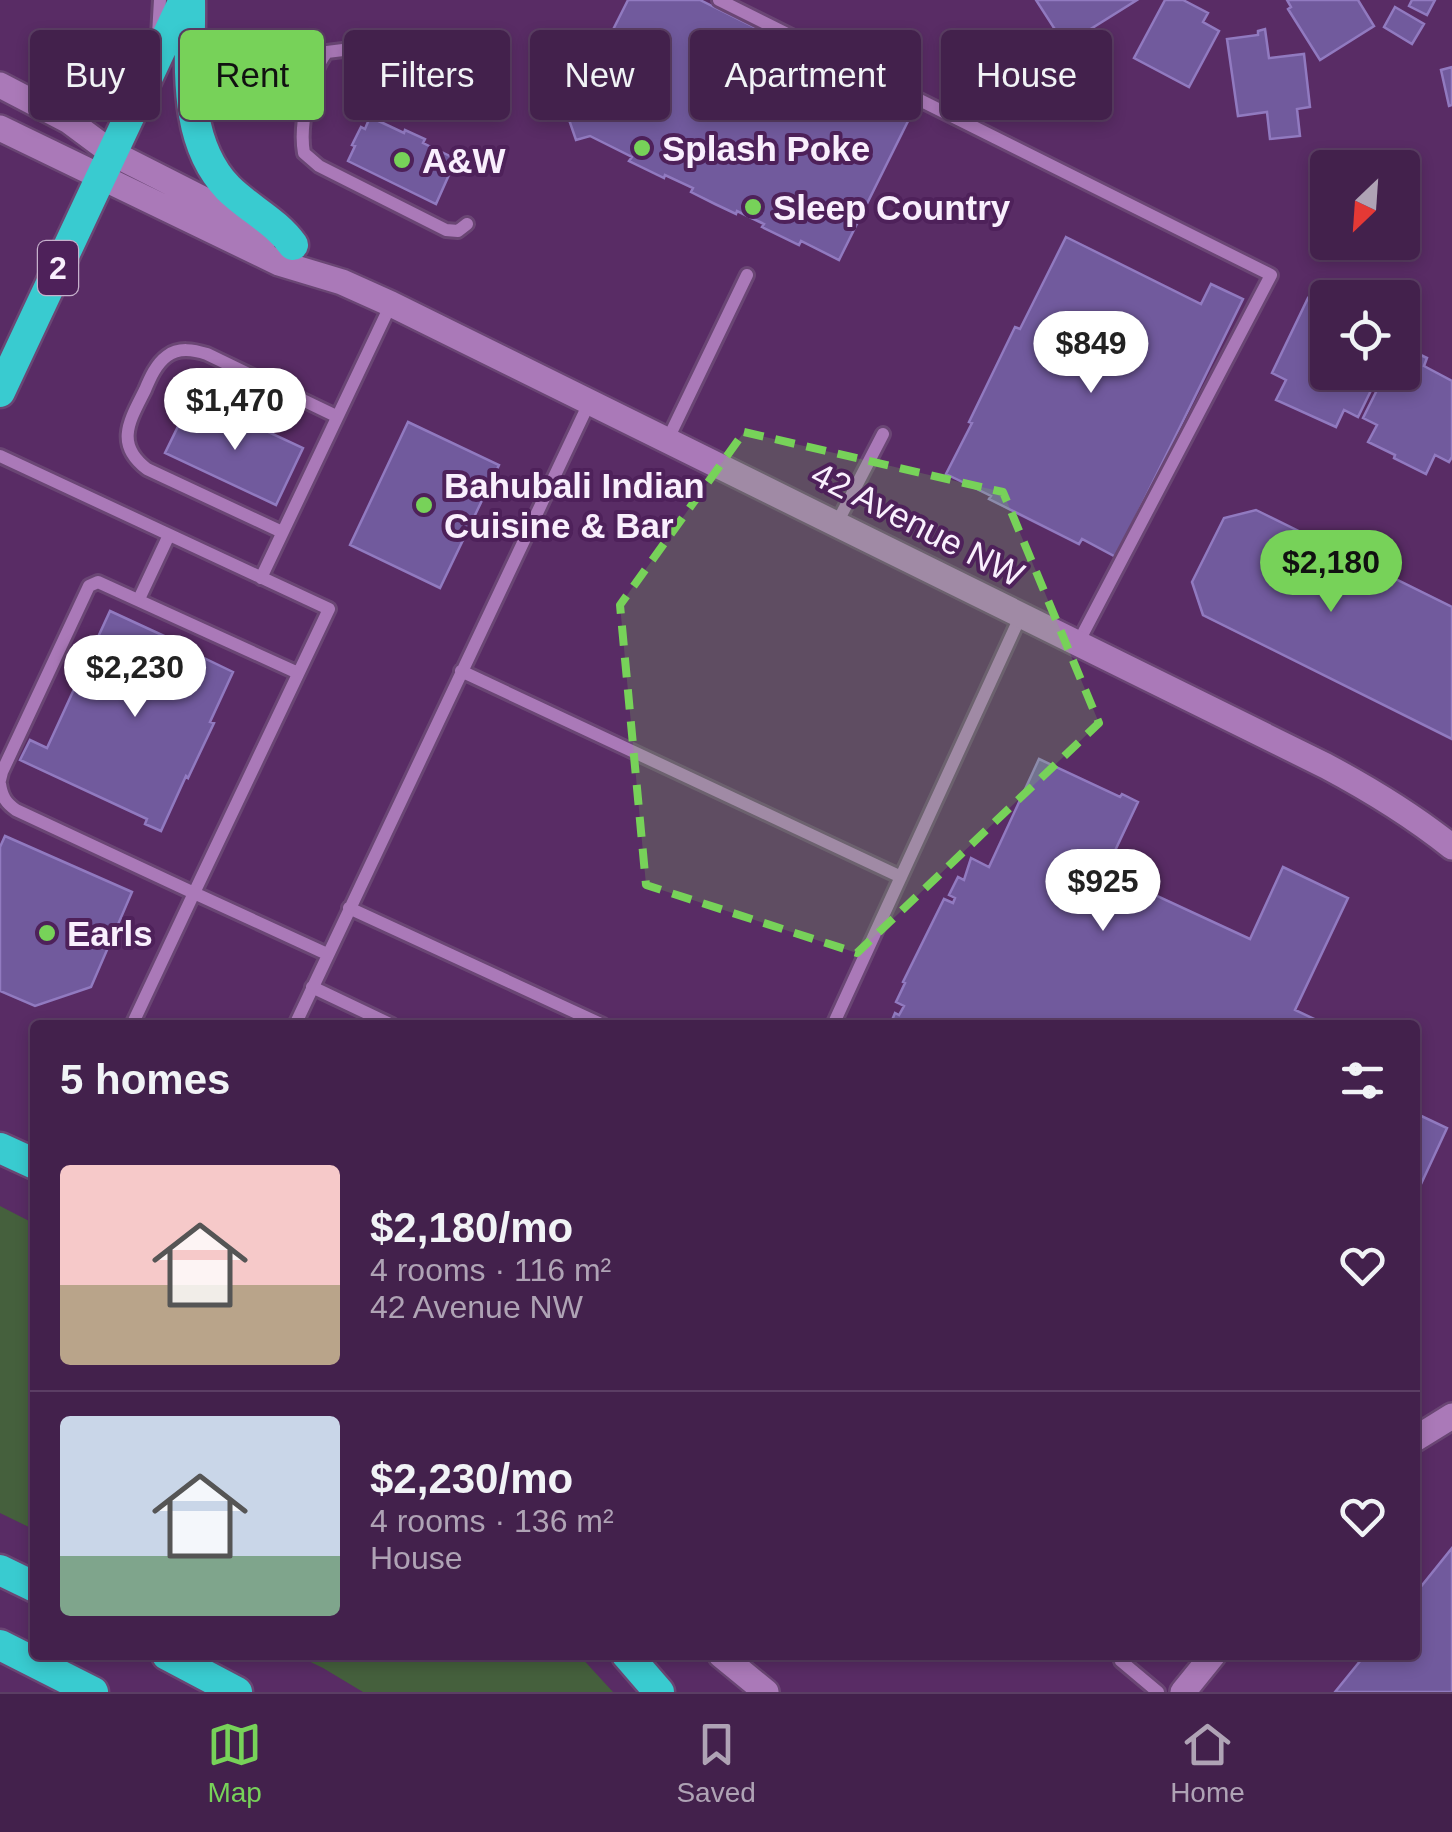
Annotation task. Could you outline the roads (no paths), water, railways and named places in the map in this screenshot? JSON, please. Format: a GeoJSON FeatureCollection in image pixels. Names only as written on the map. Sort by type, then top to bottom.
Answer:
{"type":"FeatureCollection","features":[{"type":"Feature","properties":{"kind":"highway","name":"2"},"geometry":{"type":"LineString","coordinates":[[160,54],[187,0]]}},
{"type":"Feature","properties":{"kind":"highway"},"geometry":{"type":"LineString","coordinates":[[187,0],[191,96],[208,161],[230,191],[284,232],[294,245]]}},
{"type":"Feature","properties":{"kind":"highway","name":"2"},"geometry":{"type":"LineString","coordinates":[[1,388],[128,120]]}},
{"type":"Feature","properties":{"kind":"highway"},"geometry":{"type":"LineString","coordinates":[[0,1148],[30,1162]]}},
{"type":"Feature","properties":{"kind":"highway"},"geometry":{"type":"LineString","coordinates":[[0,1570],[30,1585]]}},
{"type":"Feature","properties":{"kind":"highway"},"geometry":{"type":"LineString","coordinates":[[0,1645],[93,1692]]}},
{"type":"Feature","properties":{"kind":"highway"},"geometry":{"type":"LineString","coordinates":[[177,1660],[237,1692]]}},
{"type":"Feature","properties":{"kind":"highway"},"geometry":{"type":"LineString","coordinates":[[630,1660],[659,1692]]}},
{"type":"Feature","properties":{"kind":"street","name":"42 Avenue NW"},"geometry":{"type":"LineString","coordinates":[[0,85],[69,121],[107,164],[280,263],[342,282],[391,304],[1078,642],[1369,789],[1416,818],[1452,848]]}},
{"type":"Feature","properties":{"kind":"street","name":"42 Avenue NW"},"geometry":{"type":"LineString","coordinates":[[0,128],[180,190],[294,245],[342,282]]}},
{"type":"Feature","properties":{"kind":"street"},"geometry":{"type":"LineString","coordinates":[[1420,1436],[1452,1416]]}},
{"type":"Feature","properties":{"kind":"street"},"geometry":{"type":"LineString","coordinates":[[728,1660],[766,1692]]}},
{"type":"Feature","properties":{"kind":"street"},"geometry":{"type":"LineString","coordinates":[[1183,1692],[1209,1660]]}},
{"type":"Feature","properties":{"kind":"lane"},"geometry":{"type":"LineString","coordinates":[[158,30],[160,0]]}},
{"type":"Feature","properties":{"kind":"lane"},"geometry":{"type":"LineString","coordinates":[[719,0],[1271,275],[1078,642]]}},
{"type":"Feature","properties":{"kind":"lane"},"geometry":{"type":"LineString","coordinates":[[344,50],[327,52],[317,66],[305,114],[304,153],[320,166],[446,230],[458,231],[466,224]]}},
{"type":"Feature","properties":{"kind":"lane"},"geometry":{"type":"LineString","coordinates":[[668,439],[747,275]]}},
{"type":"Feature","properties":{"kind":"lane"},"geometry":{"type":"LineString","coordinates":[[261,578],[391,304]]}},
{"type":"Feature","properties":{"kind":"lane"},"geometry":{"type":"LineString","coordinates":[[282,532],[148,468],[131,453],[128,426],[153,373],[168,355],[192,350],[336,416]]}},
{"type":"Feature","properties":{"kind":"lane"},"geometry":{"type":"LineString","coordinates":[[297,1020],[590,401]]}},
{"type":"Feature","properties":{"kind":"lane"},"geometry":{"type":"LineString","coordinates":[[838,523],[883,434]]}},
{"type":"Feature","properties":{"kind":"lane"},"geometry":{"type":"LineString","coordinates":[[0,456],[329,609],[134,1020]]}},
{"type":"Feature","properties":{"kind":"lane"},"geometry":{"type":"LineString","coordinates":[[139,600],[169,535]]}},
{"type":"Feature","properties":{"kind":"lane"},"geometry":{"type":"LineString","coordinates":[[298,673],[98,582],[89,586],[2,772],[1,794],[16,810],[327,954]]}},
{"type":"Feature","properties":{"kind":"lane"},"geometry":{"type":"LineString","coordinates":[[835,1020],[1021,615]]}},
{"type":"Feature","properties":{"kind":"lane"},"geometry":{"type":"LineString","coordinates":[[461,671],[901,877]]}},
{"type":"Feature","properties":{"kind":"lane"},"geometry":{"type":"LineString","coordinates":[[349,908],[592,1020]]}},
{"type":"Feature","properties":{"kind":"lane"},"geometry":{"type":"LineString","coordinates":[[312,988],[381,1020]]}},
{"type":"Feature","properties":{"kind":"lane"},"geometry":{"type":"LineString","coordinates":[[1121,1660],[1158,1692]]}},
{"type":"Feature","properties":{"kind":"place","name":"Splash Poke"},"geometry":{"type":"Point","coordinates":[642,148]}},
{"type":"Feature","properties":{"kind":"place","name":"A&W"},"geometry":{"type":"Point","coordinates":[402,160]}},
{"type":"Feature","properties":{"kind":"place","name":"Sleep Country"},"geometry":{"type":"Point","coordinates":[753,207]}},
{"type":"Feature","properties":{"kind":"place","name":"Bahubali Indian Cuisine & Bar"},"geometry":{"type":"Point","coordinates":[424,505]}},
{"type":"Feature","properties":{"kind":"place","name":"Earls"},"geometry":{"type":"Point","coordinates":[47,933]}}]}
